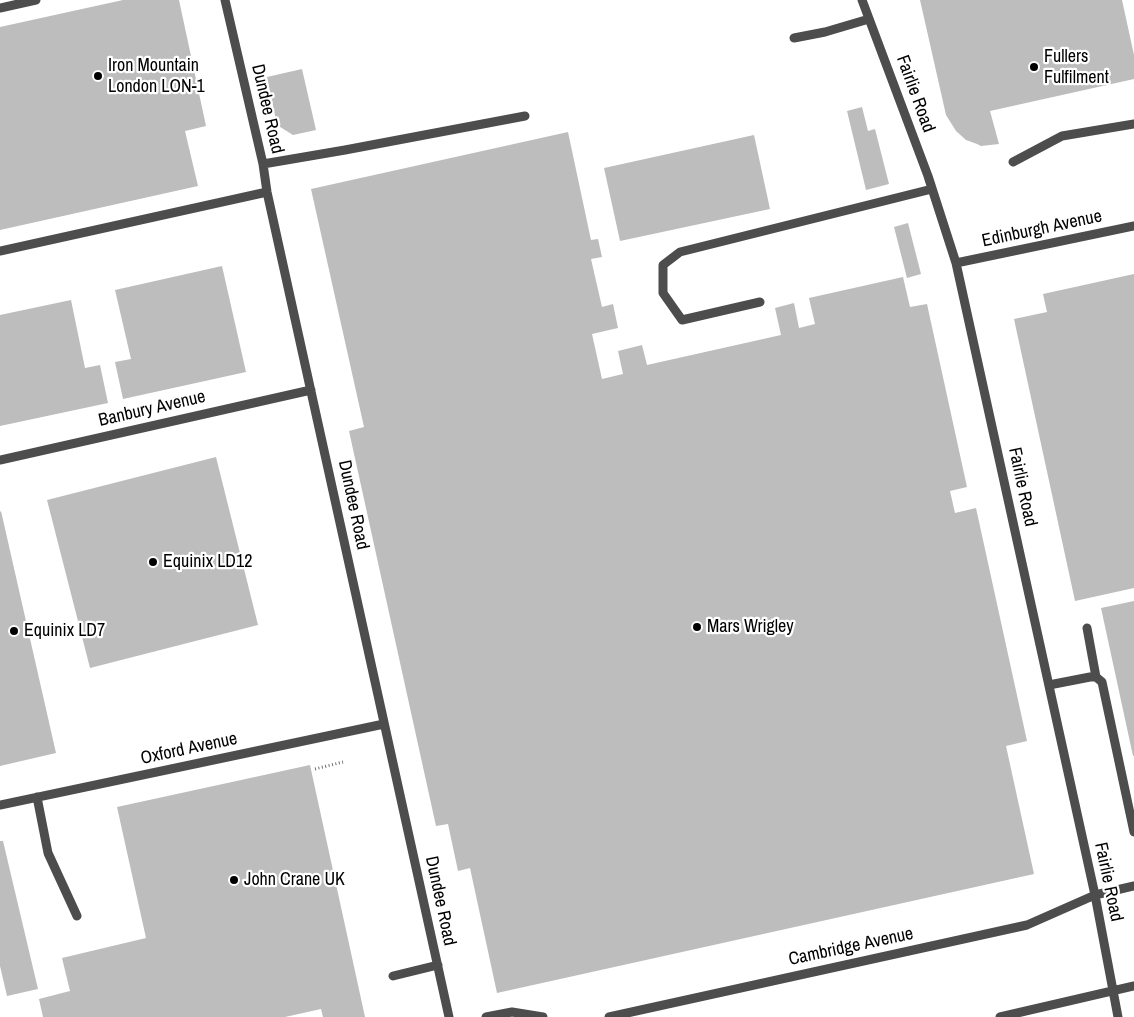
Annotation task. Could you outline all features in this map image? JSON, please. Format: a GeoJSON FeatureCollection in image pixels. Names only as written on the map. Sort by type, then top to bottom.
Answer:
{"type":"FeatureCollection","features":[{"type":"Feature","properties":{"kind":"street"},"geometry":{"type":"LineString","coordinates":[[0,8],[36,0]]}},
{"type":"Feature","properties":{"kind":"street","name":"Dundee Road"},"geometry":{"type":"LineString","coordinates":[[225,0],[263,164],[267,192],[449,1017]]}},
{"type":"Feature","properties":{"kind":"street","name":"Fairlie Road"},"geometry":{"type":"LineString","coordinates":[[862,0],[932,189],[956,263],[1095,895],[1118,1017]]}},
{"type":"Feature","properties":{"kind":"street"},"geometry":{"type":"LineString","coordinates":[[794,38],[825,32],[869,19]]}},
{"type":"Feature","properties":{"kind":"street"},"geometry":{"type":"LineString","coordinates":[[263,164],[525,116]]}},
{"type":"Feature","properties":{"kind":"street"},"geometry":{"type":"LineString","coordinates":[[1013,162],[1062,136],[1134,124]]}},
{"type":"Feature","properties":{"kind":"street"},"geometry":{"type":"LineString","coordinates":[[760,302],[682,320],[663,293],[663,265],[680,252],[932,189]]}},
{"type":"Feature","properties":{"kind":"street"},"geometry":{"type":"LineString","coordinates":[[0,251],[267,192]]}},
{"type":"Feature","properties":{"kind":"street","name":"Edinburgh Avenue"},"geometry":{"type":"LineString","coordinates":[[956,263],[1134,226]]}},
{"type":"Feature","properties":{"kind":"street","name":"Banbury Avenue"},"geometry":{"type":"LineString","coordinates":[[0,460],[311,390]]}},
{"type":"Feature","properties":{"kind":"street"},"geometry":{"type":"LineString","coordinates":[[1087,628],[1096,677],[1102,682],[1134,832]]}},
{"type":"Feature","properties":{"kind":"street"},"geometry":{"type":"LineString","coordinates":[[1049,685],[1096,677]]}},
{"type":"Feature","properties":{"kind":"street","name":"Oxford Avenue"},"geometry":{"type":"LineString","coordinates":[[0,805],[384,724]]}},
{"type":"Feature","properties":{"kind":"street"},"geometry":{"type":"LineString","coordinates":[[37,798],[48,853],[77,916]]}},
{"type":"Feature","properties":{"kind":"street","name":"Cambridge Avenue"},"geometry":{"type":"LineString","coordinates":[[610,1017],[1027,925],[1095,895],[1134,886]]}},
{"type":"Feature","properties":{"kind":"street"},"geometry":{"type":"LineString","coordinates":[[393,976],[438,965]]}},
{"type":"Feature","properties":{"kind":"street"},"geometry":{"type":"LineString","coordinates":[[1000,1017],[1134,986]]}},
{"type":"Feature","properties":{"kind":"street"},"geometry":{"type":"LineString","coordinates":[[486,1017],[512,1012],[543,1017]]}},
{"type":"Feature","properties":{"kind":"path"},"geometry":{"type":"LineString","coordinates":[[314,768],[343,762]]}},
{"type":"Feature","properties":{"kind":"building","name":"Iron Mountain London LON-1"},"geometry":{"type":"Polygon","coordinates":[[[123,0],[179,0],[206,126],[185,131],[198,186],[0,230],[0,27],[123,0]]]}},
{"type":"Feature","properties":{"kind":"building","name":"Fullers Fulfilment"},"geometry":{"type":"Polygon","coordinates":[[[920,0],[1122,0],[1134,55],[1134,79],[990,111],[999,144],[981,146],[966,140],[956,131],[946,115],[920,0]]]}},
{"type":"Feature","properties":{"kind":"building"},"geometry":{"type":"Polygon","coordinates":[[[302,69],[316,130],[293,135],[277,125],[267,77],[302,69]]]}},
{"type":"Feature","properties":{"kind":"building"},"geometry":{"type":"Polygon","coordinates":[[[862,107],[868,131],[875,129],[889,184],[866,190],[847,111],[862,107]]]}},
{"type":"Feature","properties":{"kind":"building","name":"Mars Wrigley"},"geometry":{"type":"Polygon","coordinates":[[[568,132],[591,240],[598,239],[602,257],[591,259],[602,307],[613,304],[618,328],[592,334],[602,379],[623,374],[618,351],[642,345],[647,365],[781,335],[775,308],[794,303],[799,328],[815,324],[809,298],[903,277],[910,307],[927,304],[967,487],[950,491],[955,513],[976,508],[1027,741],[1006,746],[1034,874],[497,993],[470,868],[458,871],[448,824],[436,826],[349,431],[364,427],[311,189],[568,132]]]}},
{"type":"Feature","properties":{"kind":"building"},"geometry":{"type":"Polygon","coordinates":[[[754,135],[770,209],[620,241],[604,168],[754,135]]]}},
{"type":"Feature","properties":{"kind":"building"},"geometry":{"type":"Polygon","coordinates":[[[908,223],[921,274],[907,278],[894,227],[908,223]]]}},
{"type":"Feature","properties":{"kind":"building"},"geometry":{"type":"Polygon","coordinates":[[[222,266],[246,372],[123,399],[115,362],[131,359],[115,290],[222,266]]]}},
{"type":"Feature","properties":{"kind":"building"},"geometry":{"type":"Polygon","coordinates":[[[1134,274],[1134,588],[1075,601],[1014,319],[1047,312],[1043,294],[1134,274]]]}},
{"type":"Feature","properties":{"kind":"building"},"geometry":{"type":"Polygon","coordinates":[[[71,300],[85,368],[100,365],[108,403],[0,426],[0,315],[71,300]]]}},
{"type":"Feature","properties":{"kind":"building","name":"Equinix LD12"},"geometry":{"type":"Polygon","coordinates":[[[216,457],[258,625],[90,668],[47,500],[216,457]]]}},
{"type":"Feature","properties":{"kind":"building","name":"Equinix LD7"},"geometry":{"type":"Polygon","coordinates":[[[0,512],[56,753],[0,766],[0,512]]]}},
{"type":"Feature","properties":{"kind":"building"},"geometry":{"type":"Polygon","coordinates":[[[1134,601],[1134,756],[1133,756],[1101,608],[1134,601]]]}},
{"type":"Feature","properties":{"kind":"building","name":"John Crane UK"},"geometry":{"type":"Polygon","coordinates":[[[310,765],[365,1017],[323,1017],[321,1009],[285,1017],[43,1017],[39,999],[70,991],[62,958],[146,938],[117,807],[310,765]]]}},
{"type":"Feature","properties":{"kind":"building"},"geometry":{"type":"Polygon","coordinates":[[[0,841],[3,841],[38,989],[7,996],[0,966],[0,841]]]}},
{"type":"Feature","properties":{"kind":"place","name":"Fullers Fulfilment"},"geometry":{"type":"Point","coordinates":[1034,67]}},
{"type":"Feature","properties":{"kind":"place","name":"Iron Mountain London LON-1"},"geometry":{"type":"Point","coordinates":[98,76]}},
{"type":"Feature","properties":{"kind":"place","name":"Equinix LD12"},"geometry":{"type":"Point","coordinates":[153,562]}},
{"type":"Feature","properties":{"kind":"place","name":"Mars Wrigley"},"geometry":{"type":"Point","coordinates":[697,627]}},
{"type":"Feature","properties":{"kind":"place","name":"Equinix LD7"},"geometry":{"type":"Point","coordinates":[14,631]}},
{"type":"Feature","properties":{"kind":"place","name":"John Crane UK"},"geometry":{"type":"Point","coordinates":[234,880]}}]}
